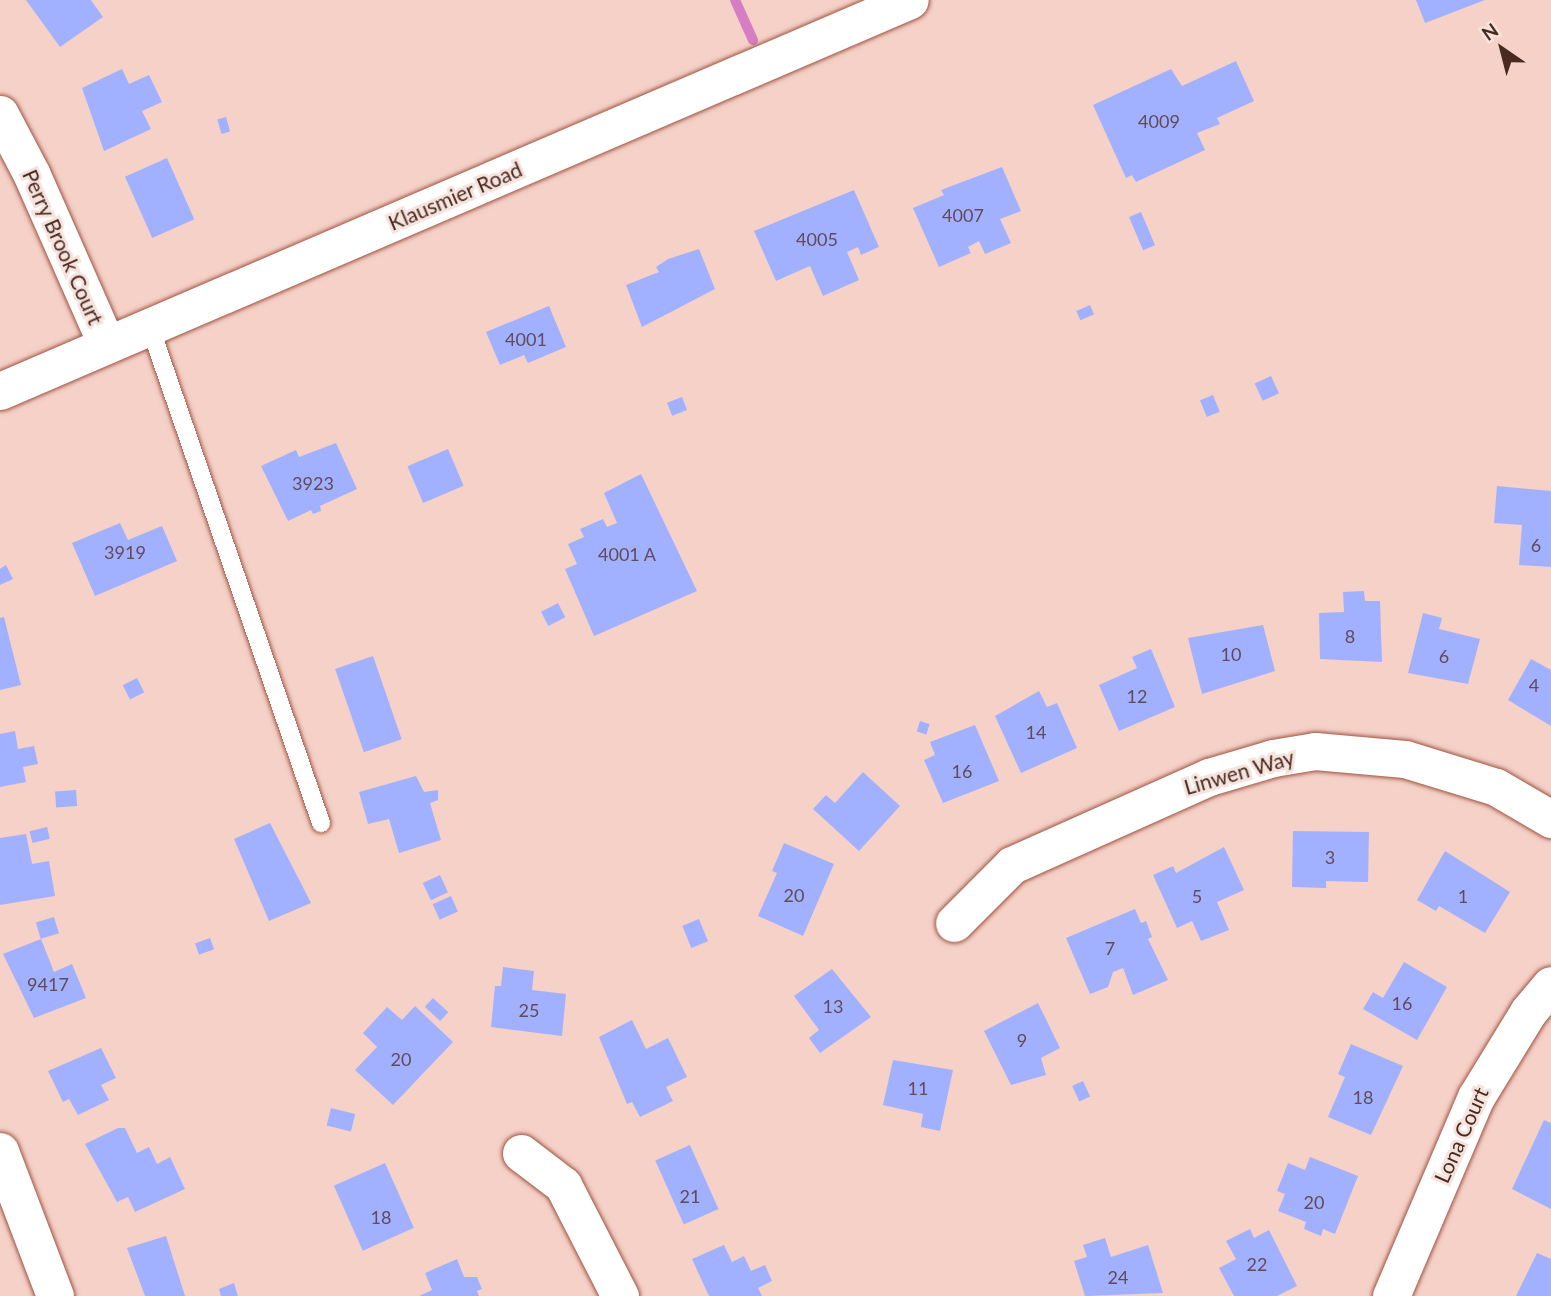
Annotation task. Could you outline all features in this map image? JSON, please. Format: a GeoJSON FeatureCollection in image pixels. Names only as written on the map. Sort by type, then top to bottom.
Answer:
{"type":"FeatureCollection","features":[{"type":"Feature","properties":{"kind":"street","name":"Klausmier Road"},"geometry":{"type":"LineString","coordinates":[[0,391],[149,324],[910,0]]}},
{"type":"Feature","properties":{"kind":"street","name":"Perry Brook Court"},"geometry":{"type":"LineString","coordinates":[[0,114],[32,173],[106,343]]}},
{"type":"Feature","properties":{"kind":"street","name":"Linwen Way"},"geometry":{"type":"LineString","coordinates":[[954,923],[1012,866],[1196,782],[1273,758],[1315,751],[1405,759],[1496,788],[1551,819]]}},
{"type":"Feature","properties":{"kind":"street","name":"Lona Court"},"geometry":{"type":"LineString","coordinates":[[1391,1296],[1476,1097],[1528,1012],[1551,985]]}},
{"type":"Feature","properties":{"kind":"street"},"geometry":{"type":"LineString","coordinates":[[0,1151],[55,1296]]}},
{"type":"Feature","properties":{"kind":"street"},"geometry":{"type":"LineString","coordinates":[[521,1153],[563,1185],[620,1296]]}},
{"type":"Feature","properties":{"kind":"lane"},"geometry":{"type":"LineString","coordinates":[[149,324],[321,824]]}},
{"type":"Feature","properties":{"kind":"building"},"geometry":{"type":"Polygon","coordinates":[[[26,0],[91,0],[103,17],[60,47],[26,0]]]}},
{"type":"Feature","properties":{"kind":"building"},"geometry":{"type":"Polygon","coordinates":[[[1416,0],[1485,0],[1425,23],[1416,0]]]}},
{"type":"Feature","properties":{"kind":"building"},"geometry":{"type":"Polygon","coordinates":[[[1236,61],[1254,101],[1217,118],[1220,124],[1197,133],[1205,150],[1136,182],[1132,175],[1126,178],[1093,105],[1171,69],[1182,86],[1236,61]]]}},
{"type":"Feature","properties":{"kind":"building"},"geometry":{"type":"Polygon","coordinates":[[[122,69],[129,84],[149,75],[162,102],[142,111],[151,129],[104,151],[82,88],[122,69]]]}},
{"type":"Feature","properties":{"kind":"building"},"geometry":{"type":"Polygon","coordinates":[[[226,117],[230,131],[221,134],[217,119],[226,117]]]}},
{"type":"Feature","properties":{"kind":"building"},"geometry":{"type":"Polygon","coordinates":[[[167,158],[194,219],[152,238],[125,177],[167,158]]]}},
{"type":"Feature","properties":{"kind":"building"},"geometry":{"type":"Polygon","coordinates":[[[1002,167],[1021,211],[1000,219],[1011,243],[985,254],[979,241],[968,247],[971,253],[939,267],[913,208],[944,195],[941,190],[1002,167]]]}},
{"type":"Feature","properties":{"kind":"building"},"geometry":{"type":"Polygon","coordinates":[[[854,190],[879,247],[861,255],[858,247],[847,252],[859,280],[823,296],[810,266],[776,281],[754,231],[854,190]]]}},
{"type":"Feature","properties":{"kind":"building"},"geometry":{"type":"Polygon","coordinates":[[[1141,212],[1155,245],[1143,250],[1129,217],[1141,212]]]}},
{"type":"Feature","properties":{"kind":"building"},"geometry":{"type":"Polygon","coordinates":[[[699,249],[715,289],[642,327],[626,285],[659,272],[656,267],[668,259],[699,249]]]}},
{"type":"Feature","properties":{"kind":"building"},"geometry":{"type":"Polygon","coordinates":[[[1090,305],[1094,314],[1080,320],[1076,311],[1090,305]]]}},
{"type":"Feature","properties":{"kind":"building"},"geometry":{"type":"Polygon","coordinates":[[[549,306],[566,347],[528,363],[524,355],[500,365],[486,332],[549,306]]]}},
{"type":"Feature","properties":{"kind":"building"},"geometry":{"type":"Polygon","coordinates":[[[1271,376],[1279,393],[1263,401],[1255,384],[1271,376]]]}},
{"type":"Feature","properties":{"kind":"building"},"geometry":{"type":"Polygon","coordinates":[[[1213,395],[1220,412],[1207,417],[1200,400],[1213,395]]]}},
{"type":"Feature","properties":{"kind":"building"},"geometry":{"type":"Polygon","coordinates":[[[682,397],[687,410],[672,416],[667,403],[682,397]]]}},
{"type":"Feature","properties":{"kind":"building"},"geometry":{"type":"Polygon","coordinates":[[[336,443],[357,489],[320,506],[321,511],[313,514],[311,510],[288,521],[261,466],[296,450],[299,457],[336,443]]]}},
{"type":"Feature","properties":{"kind":"building"},"geometry":{"type":"Polygon","coordinates":[[[448,449],[464,486],[423,503],[407,466],[448,449]]]}},
{"type":"Feature","properties":{"kind":"building"},"geometry":{"type":"Polygon","coordinates":[[[641,474],[697,591],[594,636],[565,569],[577,564],[568,544],[584,537],[580,529],[603,519],[607,527],[617,523],[604,493],[641,474]]]}},
{"type":"Feature","properties":{"kind":"building"},"geometry":{"type":"Polygon","coordinates":[[[1497,486],[1551,491],[1551,567],[1519,565],[1522,525],[1494,523],[1497,486]]]}},
{"type":"Feature","properties":{"kind":"building"},"geometry":{"type":"Polygon","coordinates":[[[120,523],[128,540],[162,526],[177,561],[95,596],[72,543],[120,523]]]}},
{"type":"Feature","properties":{"kind":"building"},"geometry":{"type":"Polygon","coordinates":[[[6,565],[13,579],[0,585],[0,569],[6,565]]]}},
{"type":"Feature","properties":{"kind":"building"},"geometry":{"type":"Polygon","coordinates":[[[1364,591],[1365,601],[1380,601],[1382,662],[1320,659],[1319,613],[1344,612],[1343,592],[1364,591]]]}},
{"type":"Feature","properties":{"kind":"building"},"geometry":{"type":"Polygon","coordinates":[[[558,603],[565,617],[548,626],[541,612],[558,603]]]}},
{"type":"Feature","properties":{"kind":"building"},"geometry":{"type":"Polygon","coordinates":[[[1423,613],[1442,618],[1439,629],[1480,639],[1468,684],[1408,673],[1423,613]]]}},
{"type":"Feature","properties":{"kind":"building"},"geometry":{"type":"Polygon","coordinates":[[[4,617],[21,685],[0,690],[0,618],[4,617]]]}},
{"type":"Feature","properties":{"kind":"building"},"geometry":{"type":"Polygon","coordinates":[[[1263,625],[1275,671],[1202,694],[1188,638],[1263,625]]]}},
{"type":"Feature","properties":{"kind":"building"},"geometry":{"type":"Polygon","coordinates":[[[1151,649],[1175,707],[1119,731],[1099,685],[1137,668],[1132,657],[1151,649]]]}},
{"type":"Feature","properties":{"kind":"building"},"geometry":{"type":"Polygon","coordinates":[[[373,656],[402,739],[364,752],[335,669],[373,656]]]}},
{"type":"Feature","properties":{"kind":"building"},"geometry":{"type":"Polygon","coordinates":[[[1531,659],[1551,670],[1551,726],[1508,700],[1531,659]]]}},
{"type":"Feature","properties":{"kind":"building"},"geometry":{"type":"Polygon","coordinates":[[[137,678],[144,692],[130,700],[123,685],[137,678]]]}},
{"type":"Feature","properties":{"kind":"building"},"geometry":{"type":"Polygon","coordinates":[[[1039,691],[1047,707],[1057,703],[1077,748],[1021,773],[995,716],[1039,691]]]}},
{"type":"Feature","properties":{"kind":"building"},"geometry":{"type":"Polygon","coordinates":[[[920,721],[930,724],[926,734],[917,732],[920,721]]]}},
{"type":"Feature","properties":{"kind":"building"},"geometry":{"type":"Polygon","coordinates":[[[975,725],[999,781],[943,803],[924,760],[935,755],[930,742],[975,725]]]}},
{"type":"Feature","properties":{"kind":"building"},"geometry":{"type":"Polygon","coordinates":[[[15,731],[18,749],[34,746],[38,764],[23,767],[26,782],[0,787],[0,734],[15,731]]]}},
{"type":"Feature","properties":{"kind":"building"},"geometry":{"type":"Polygon","coordinates":[[[863,772],[900,806],[859,851],[813,809],[826,795],[835,803],[863,772]]]}},
{"type":"Feature","properties":{"kind":"building"},"geometry":{"type":"Polygon","coordinates":[[[416,776],[424,792],[438,790],[438,800],[430,803],[441,840],[399,853],[389,819],[368,824],[359,792],[416,776]]]}},
{"type":"Feature","properties":{"kind":"building"},"geometry":{"type":"Polygon","coordinates":[[[76,790],[77,806],[56,807],[55,791],[76,790]]]}},
{"type":"Feature","properties":{"kind":"building"},"geometry":{"type":"Polygon","coordinates":[[[270,823],[311,903],[269,921],[234,839],[270,823]]]}},
{"type":"Feature","properties":{"kind":"building"},"geometry":{"type":"Polygon","coordinates":[[[47,827],[50,839],[32,843],[30,831],[47,827]]]}},
{"type":"Feature","properties":{"kind":"building"},"geometry":{"type":"Polygon","coordinates":[[[1293,831],[1369,832],[1368,882],[1326,881],[1326,888],[1292,887],[1293,831]]]}},
{"type":"Feature","properties":{"kind":"building"},"geometry":{"type":"Polygon","coordinates":[[[26,834],[32,864],[49,861],[55,896],[0,905],[0,838],[26,834]]]}},
{"type":"Feature","properties":{"kind":"building"},"geometry":{"type":"Polygon","coordinates":[[[784,843],[834,864],[803,936],[758,916],[777,873],[772,871],[784,843]]]}},
{"type":"Feature","properties":{"kind":"building"},"geometry":{"type":"Polygon","coordinates":[[[1224,847],[1244,890],[1217,902],[1229,930],[1201,941],[1192,921],[1177,928],[1153,875],[1173,866],[1176,873],[1224,847]]]}},
{"type":"Feature","properties":{"kind":"building"},"geometry":{"type":"Polygon","coordinates":[[[1445,851],[1510,892],[1485,933],[1439,906],[1436,911],[1417,900],[1445,851]]]}},
{"type":"Feature","properties":{"kind":"building"},"geometry":{"type":"Polygon","coordinates":[[[440,875],[448,892],[431,900],[423,883],[440,875]]]}},
{"type":"Feature","properties":{"kind":"building"},"geometry":{"type":"Polygon","coordinates":[[[451,896],[458,912],[440,920],[433,904],[451,896]]]}},
{"type":"Feature","properties":{"kind":"building"},"geometry":{"type":"Polygon","coordinates":[[[1135,909],[1141,923],[1146,921],[1152,937],[1148,939],[1168,980],[1133,995],[1123,968],[1113,972],[1108,987],[1090,994],[1066,938],[1135,909]]]}},
{"type":"Feature","properties":{"kind":"building"},"geometry":{"type":"Polygon","coordinates":[[[54,917],[59,933],[41,939],[36,923],[54,917]]]}},
{"type":"Feature","properties":{"kind":"building"},"geometry":{"type":"Polygon","coordinates":[[[699,919],[708,941],[691,948],[682,926],[699,919]]]}},
{"type":"Feature","properties":{"kind":"building"},"geometry":{"type":"Polygon","coordinates":[[[210,938],[214,949],[199,955],[195,943],[210,938]]]}},
{"type":"Feature","properties":{"kind":"building"},"geometry":{"type":"Polygon","coordinates":[[[41,939],[54,972],[72,964],[86,998],[34,1018],[3,954],[41,939]]]}},
{"type":"Feature","properties":{"kind":"building"},"geometry":{"type":"Polygon","coordinates":[[[1404,962],[1447,987],[1417,1040],[1363,1009],[1373,992],[1383,998],[1404,962]]]}},
{"type":"Feature","properties":{"kind":"building"},"geometry":{"type":"Polygon","coordinates":[[[503,967],[534,971],[532,990],[566,994],[562,1036],[491,1027],[495,986],[501,986],[503,967]]]}},
{"type":"Feature","properties":{"kind":"building"},"geometry":{"type":"Polygon","coordinates":[[[832,969],[871,1017],[820,1053],[809,1038],[819,1030],[794,996],[832,969]]]}},
{"type":"Feature","properties":{"kind":"building"},"geometry":{"type":"Polygon","coordinates":[[[433,998],[448,1012],[440,1021],[425,1007],[433,998]]]}},
{"type":"Feature","properties":{"kind":"building"},"geometry":{"type":"Polygon","coordinates":[[[1038,1003],[1060,1048],[1041,1058],[1046,1075],[1011,1085],[984,1031],[1038,1003]]]}},
{"type":"Feature","properties":{"kind":"building"},"geometry":{"type":"Polygon","coordinates":[[[415,1006],[453,1042],[393,1105],[355,1070],[377,1047],[363,1033],[387,1007],[402,1020],[415,1006]]]}},
{"type":"Feature","properties":{"kind":"building"},"geometry":{"type":"Polygon","coordinates":[[[632,1020],[646,1049],[668,1038],[687,1077],[666,1087],[673,1101],[640,1117],[632,1102],[627,1104],[599,1037],[632,1020]]]}},
{"type":"Feature","properties":{"kind":"building"},"geometry":{"type":"Polygon","coordinates":[[[1351,1044],[1403,1066],[1371,1135],[1328,1117],[1345,1077],[1338,1074],[1351,1044]]]}},
{"type":"Feature","properties":{"kind":"building"},"geometry":{"type":"Polygon","coordinates":[[[101,1048],[116,1078],[101,1085],[109,1100],[78,1115],[69,1099],[63,1102],[48,1071],[101,1048]]]}},
{"type":"Feature","properties":{"kind":"building"},"geometry":{"type":"Polygon","coordinates":[[[893,1060],[953,1070],[940,1131],[921,1127],[923,1114],[883,1105],[893,1060]]]}},
{"type":"Feature","properties":{"kind":"building"},"geometry":{"type":"Polygon","coordinates":[[[1083,1081],[1090,1096],[1079,1101],[1072,1086],[1083,1081]]]}},
{"type":"Feature","properties":{"kind":"building"},"geometry":{"type":"Polygon","coordinates":[[[331,1108],[355,1114],[351,1132],[327,1125],[331,1108]]]}},
{"type":"Feature","properties":{"kind":"building"},"geometry":{"type":"Polygon","coordinates":[[[1544,1120],[1551,1123],[1551,1209],[1512,1189],[1544,1120]]]}},
{"type":"Feature","properties":{"kind":"building"},"geometry":{"type":"Polygon","coordinates":[[[118,1128],[125,1128],[137,1153],[149,1147],[157,1164],[170,1157],[185,1189],[135,1212],[128,1197],[117,1202],[85,1144],[118,1128]]]}},
{"type":"Feature","properties":{"kind":"building"},"geometry":{"type":"Polygon","coordinates":[[[690,1145],[718,1209],[684,1224],[655,1160],[690,1145]]]}},
{"type":"Feature","properties":{"kind":"building"},"geometry":{"type":"Polygon","coordinates":[[[1310,1157],[1358,1176],[1335,1234],[1323,1229],[1321,1236],[1304,1229],[1306,1222],[1278,1211],[1285,1194],[1277,1191],[1288,1163],[1305,1170],[1310,1157]]]}},
{"type":"Feature","properties":{"kind":"building"},"geometry":{"type":"Polygon","coordinates":[[[385,1163],[414,1228],[363,1251],[334,1186],[385,1163]]]}},
{"type":"Feature","properties":{"kind":"building"},"geometry":{"type":"Polygon","coordinates":[[[1250,1229],[1254,1238],[1269,1230],[1297,1286],[1277,1296],[1234,1296],[1219,1268],[1236,1259],[1226,1241],[1250,1229]]]}},
{"type":"Feature","properties":{"kind":"building"},"geometry":{"type":"Polygon","coordinates":[[[166,1236],[185,1296],[145,1296],[127,1248],[166,1236]]]}},
{"type":"Feature","properties":{"kind":"building"},"geometry":{"type":"Polygon","coordinates":[[[1105,1238],[1111,1257],[1148,1245],[1163,1293],[1085,1296],[1074,1261],[1087,1257],[1083,1245],[1105,1238]]]}},
{"type":"Feature","properties":{"kind":"building"},"geometry":{"type":"Polygon","coordinates":[[[724,1245],[732,1262],[744,1256],[751,1271],[765,1265],[772,1281],[758,1288],[762,1296],[709,1296],[692,1259],[724,1245]]]}},
{"type":"Feature","properties":{"kind":"building"},"geometry":{"type":"Polygon","coordinates":[[[1537,1253],[1551,1259],[1551,1296],[1516,1296],[1537,1253]]]}},
{"type":"Feature","properties":{"kind":"building"},"geometry":{"type":"Polygon","coordinates":[[[457,1259],[464,1277],[477,1277],[482,1289],[477,1291],[479,1296],[419,1296],[432,1290],[425,1273],[457,1259]]]}},
{"type":"Feature","properties":{"kind":"building"},"geometry":{"type":"Polygon","coordinates":[[[234,1283],[238,1296],[221,1296],[219,1289],[234,1283]]]}},
{"type":"Feature","properties":{"kind":"waterway"},"geometry":{"type":"LineString","coordinates":[[735,0],[753,40]]}}]}
